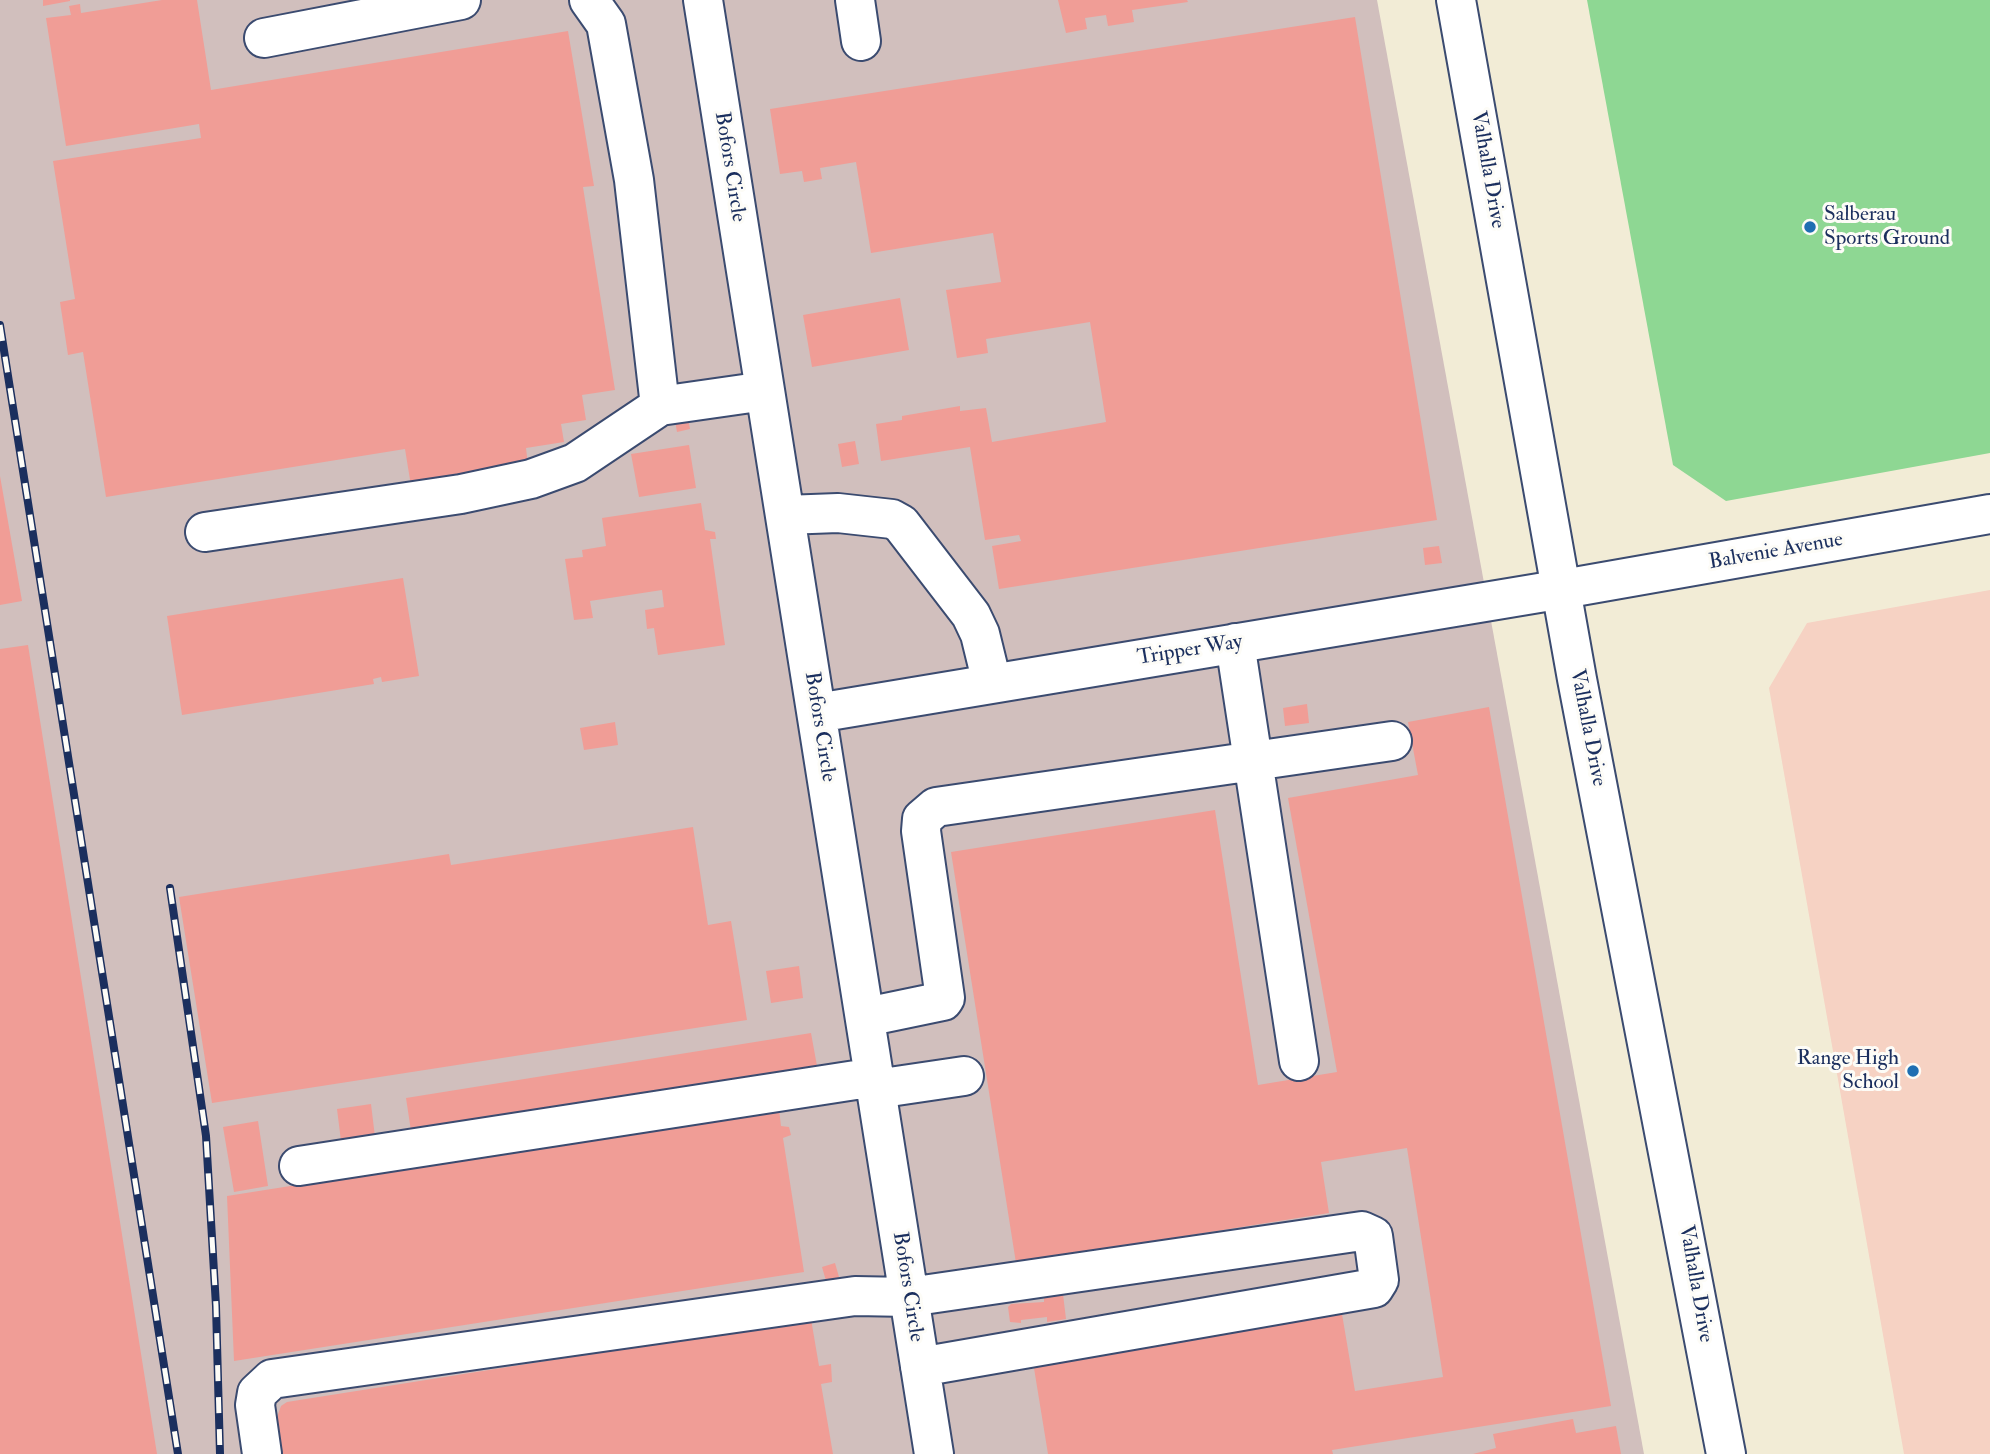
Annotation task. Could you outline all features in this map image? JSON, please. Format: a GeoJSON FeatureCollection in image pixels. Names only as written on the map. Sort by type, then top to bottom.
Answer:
{"type":"FeatureCollection","features":[{"type":"Feature","properties":{"kind":"street"},"geometry":{"type":"LineString","coordinates":[[264,38],[461,0]]}},
{"type":"Feature","properties":{"kind":"street"},"geometry":{"type":"LineString","coordinates":[[589,0],[606,24],[632,167],[660,406]]}},
{"type":"Feature","properties":{"kind":"street","name":"Bofors Circle"},"geometry":{"type":"LineString","coordinates":[[703,0],[934,1454]]}},
{"type":"Feature","properties":{"kind":"street"},"geometry":{"type":"LineString","coordinates":[[855,0],[861,41]]}},
{"type":"Feature","properties":{"kind":"street","name":"Valhalla Drive"},"geometry":{"type":"LineString","coordinates":[[1456,0],[1563,589],[1726,1454]]}},
{"type":"Feature","properties":{"kind":"street"},"geometry":{"type":"LineString","coordinates":[[205,532],[461,494],[531,479],[575,463],[660,406],[765,391]]}},
{"type":"Feature","properties":{"kind":"street"},"geometry":{"type":"LineString","coordinates":[[785,515],[838,513],[892,519],[901,524],[971,615],[980,634],[992,683]]}},
{"type":"Feature","properties":{"kind":"street","name":"Balvenie Avenue"},"geometry":{"type":"LineString","coordinates":[[1563,589],[1990,514]]}},
{"type":"Feature","properties":{"kind":"street","name":"Tripper Way"},"geometry":{"type":"LineString","coordinates":[[817,713],[1563,589]]}},
{"type":"Feature","properties":{"kind":"street"},"geometry":{"type":"LineString","coordinates":[[1235,643],[1299,1060]]}},
{"type":"Feature","properties":{"kind":"street"},"geometry":{"type":"LineString","coordinates":[[866,1017],[943,1001],[945,998],[921,831],[922,819],[928,811],[936,807],[1392,741]]}},
{"type":"Feature","properties":{"kind":"street"},"geometry":{"type":"LineString","coordinates":[[299,1166],[876,1083],[964,1076]]}},
{"type":"Feature","properties":{"kind":"street"},"geometry":{"type":"LineString","coordinates":[[262,1454],[255,1405],[257,1393],[272,1379],[855,1296],[909,1297],[1362,1231],[1370,1233],[1374,1247],[1379,1280],[1374,1288],[920,1367]]}},
{"type":"Feature","properties":{"kind":"shaded area"},"geometry":{"type":"Polygon","coordinates":[[[0,0],[1377,0],[1644,1454],[0,1454],[0,0]]]}},
{"type":"Feature","properties":{"kind":"shaded area","name":"Range High School"},"geometry":{"type":"Polygon","coordinates":[[[1990,590],[1990,1454],[1904,1454],[1769,688],[1807,623],[1990,590]]]}},
{"type":"Feature","properties":{"kind":"green space","name":"Salberau Sports Ground"},"geometry":{"type":"Polygon","coordinates":[[[1587,0],[1990,0],[1990,453],[1726,501],[1673,465],[1587,0]]]}},
{"type":"Feature","properties":{"kind":"building"},"geometry":{"type":"Polygon","coordinates":[[[43,0],[70,0],[70,1],[43,6],[43,0]]]}},
{"type":"Feature","properties":{"kind":"building"},"geometry":{"type":"Polygon","coordinates":[[[162,0],[197,0],[211,90],[568,31],[594,186],[583,187],[615,390],[582,395],[586,420],[561,424],[564,442],[526,448],[528,465],[412,492],[405,449],[106,497],[83,352],[68,355],[60,302],[75,299],[53,161],[201,138],[199,124],[66,146],[46,18],[71,15],[69,6],[80,4],[81,13],[162,0]]]}},
{"type":"Feature","properties":{"kind":"building"},"geometry":{"type":"Polygon","coordinates":[[[1058,0],[1188,2],[1132,10],[1134,22],[1108,26],[1106,15],[1085,18],[1087,29],[1066,33],[1058,0]]]}},
{"type":"Feature","properties":{"kind":"building"},"geometry":{"type":"Polygon","coordinates":[[[1355,17],[1437,520],[999,589],[992,546],[1021,541],[1019,535],[985,540],[970,447],[881,461],[876,424],[902,420],[902,416],[960,406],[960,411],[986,408],[992,442],[1106,422],[1090,322],[986,339],[988,353],[957,358],[946,290],[1001,282],[993,233],[871,253],[856,162],[820,168],[822,179],[804,182],[802,171],[780,174],[770,109],[1355,17]]]}},
{"type":"Feature","properties":{"kind":"building"},"geometry":{"type":"Polygon","coordinates":[[[900,298],[909,350],[812,367],[803,315],[900,298]]]}},
{"type":"Feature","properties":{"kind":"building"},"geometry":{"type":"Polygon","coordinates":[[[688,418],[690,429],[677,432],[675,421],[688,418]]]}},
{"type":"Feature","properties":{"kind":"building"},"geometry":{"type":"Polygon","coordinates":[[[855,441],[859,464],[842,467],[838,444],[855,441]]]}},
{"type":"Feature","properties":{"kind":"building"},"geometry":{"type":"Polygon","coordinates":[[[689,445],[696,488],[639,497],[631,454],[689,445]]]}},
{"type":"Feature","properties":{"kind":"building"},"geometry":{"type":"Polygon","coordinates":[[[0,476],[22,601],[0,605],[0,476]]]}},
{"type":"Feature","properties":{"kind":"building"},"geometry":{"type":"Polygon","coordinates":[[[701,503],[705,530],[715,532],[716,539],[710,539],[725,645],[658,655],[654,628],[647,629],[645,610],[664,607],[662,590],[590,601],[593,618],[574,620],[565,559],[583,557],[582,550],[606,546],[602,518],[701,503]]]}},
{"type":"Feature","properties":{"kind":"building"},"geometry":{"type":"Polygon","coordinates":[[[1439,546],[1442,563],[1425,565],[1423,548],[1439,546]]]}},
{"type":"Feature","properties":{"kind":"building"},"geometry":{"type":"Polygon","coordinates":[[[403,578],[419,676],[382,682],[381,677],[373,679],[374,684],[182,715],[167,616],[403,578]]]}},
{"type":"Feature","properties":{"kind":"building"},"geometry":{"type":"Polygon","coordinates":[[[28,645],[157,1454],[0,1454],[0,649],[28,645]]]}},
{"type":"Feature","properties":{"kind":"building"},"geometry":{"type":"Polygon","coordinates":[[[1307,704],[1309,723],[1285,726],[1283,708],[1307,704]]]}},
{"type":"Feature","properties":{"kind":"building"},"geometry":{"type":"Polygon","coordinates":[[[1489,707],[1611,1406],[1332,1450],[1333,1454],[1048,1454],[1033,1362],[1342,1314],[1355,1391],[1443,1377],[1407,1148],[1321,1162],[1329,1213],[1016,1263],[951,852],[1215,810],[1258,1085],[1337,1072],[1288,798],[1418,775],[1408,722],[1489,707]]]}},
{"type":"Feature","properties":{"kind":"building"},"geometry":{"type":"Polygon","coordinates":[[[615,722],[618,745],[584,750],[580,728],[615,722]]]}},
{"type":"Feature","properties":{"kind":"building"},"geometry":{"type":"Polygon","coordinates":[[[693,827],[708,925],[731,921],[747,1020],[212,1103],[179,897],[449,854],[451,865],[693,827]]]}},
{"type":"Feature","properties":{"kind":"building"},"geometry":{"type":"Polygon","coordinates":[[[799,966],[803,998],[771,1003],[766,971],[799,966]]]}},
{"type":"Feature","properties":{"kind":"building"},"geometry":{"type":"Polygon","coordinates":[[[811,1033],[817,1066],[411,1131],[406,1098],[811,1033]]]}},
{"type":"Feature","properties":{"kind":"building"},"geometry":{"type":"Polygon","coordinates":[[[371,1104],[375,1137],[341,1141],[337,1109],[371,1104]]]}},
{"type":"Feature","properties":{"kind":"building"},"geometry":{"type":"Polygon","coordinates":[[[779,1109],[781,1126],[789,1127],[791,1135],[783,1138],[804,1272],[234,1361],[227,1196],[779,1109]]]}},
{"type":"Feature","properties":{"kind":"building"},"geometry":{"type":"Polygon","coordinates":[[[258,1121],[268,1186],[234,1192],[223,1127],[258,1121]]]}},
{"type":"Feature","properties":{"kind":"building"},"geometry":{"type":"Polygon","coordinates":[[[835,1263],[839,1277],[826,1281],[822,1267],[835,1263]]]}},
{"type":"Feature","properties":{"kind":"building"},"geometry":{"type":"Polygon","coordinates":[[[1063,1294],[1066,1319],[1047,1322],[1047,1317],[1021,1320],[1021,1323],[1010,1322],[1008,1307],[1011,1304],[1044,1302],[1044,1297],[1063,1294]]]}},
{"type":"Feature","properties":{"kind":"building"},"geometry":{"type":"Polygon","coordinates":[[[811,1319],[819,1366],[831,1364],[832,1382],[821,1384],[833,1454],[282,1454],[276,1420],[281,1406],[287,1402],[811,1319]]]}},
{"type":"Feature","properties":{"kind":"building"},"geometry":{"type":"Polygon","coordinates":[[[1573,1419],[1576,1433],[1616,1426],[1621,1454],[1473,1454],[1496,1448],[1493,1434],[1573,1419]]]}},
{"type":"Feature","properties":{"kind":"railway"},"geometry":{"type":"LineString","coordinates":[[0,325],[178,1454]]}},
{"type":"Feature","properties":{"kind":"railway"},"geometry":{"type":"LineString","coordinates":[[170,888],[206,1136],[216,1306],[220,1454]]}},
{"type":"Feature","properties":{"kind":"place","name":"Salberau Sports Ground"},"geometry":{"type":"Point","coordinates":[1810,227]}},
{"type":"Feature","properties":{"kind":"place","name":"Range High School"},"geometry":{"type":"Point","coordinates":[1913,1071]}}]}
